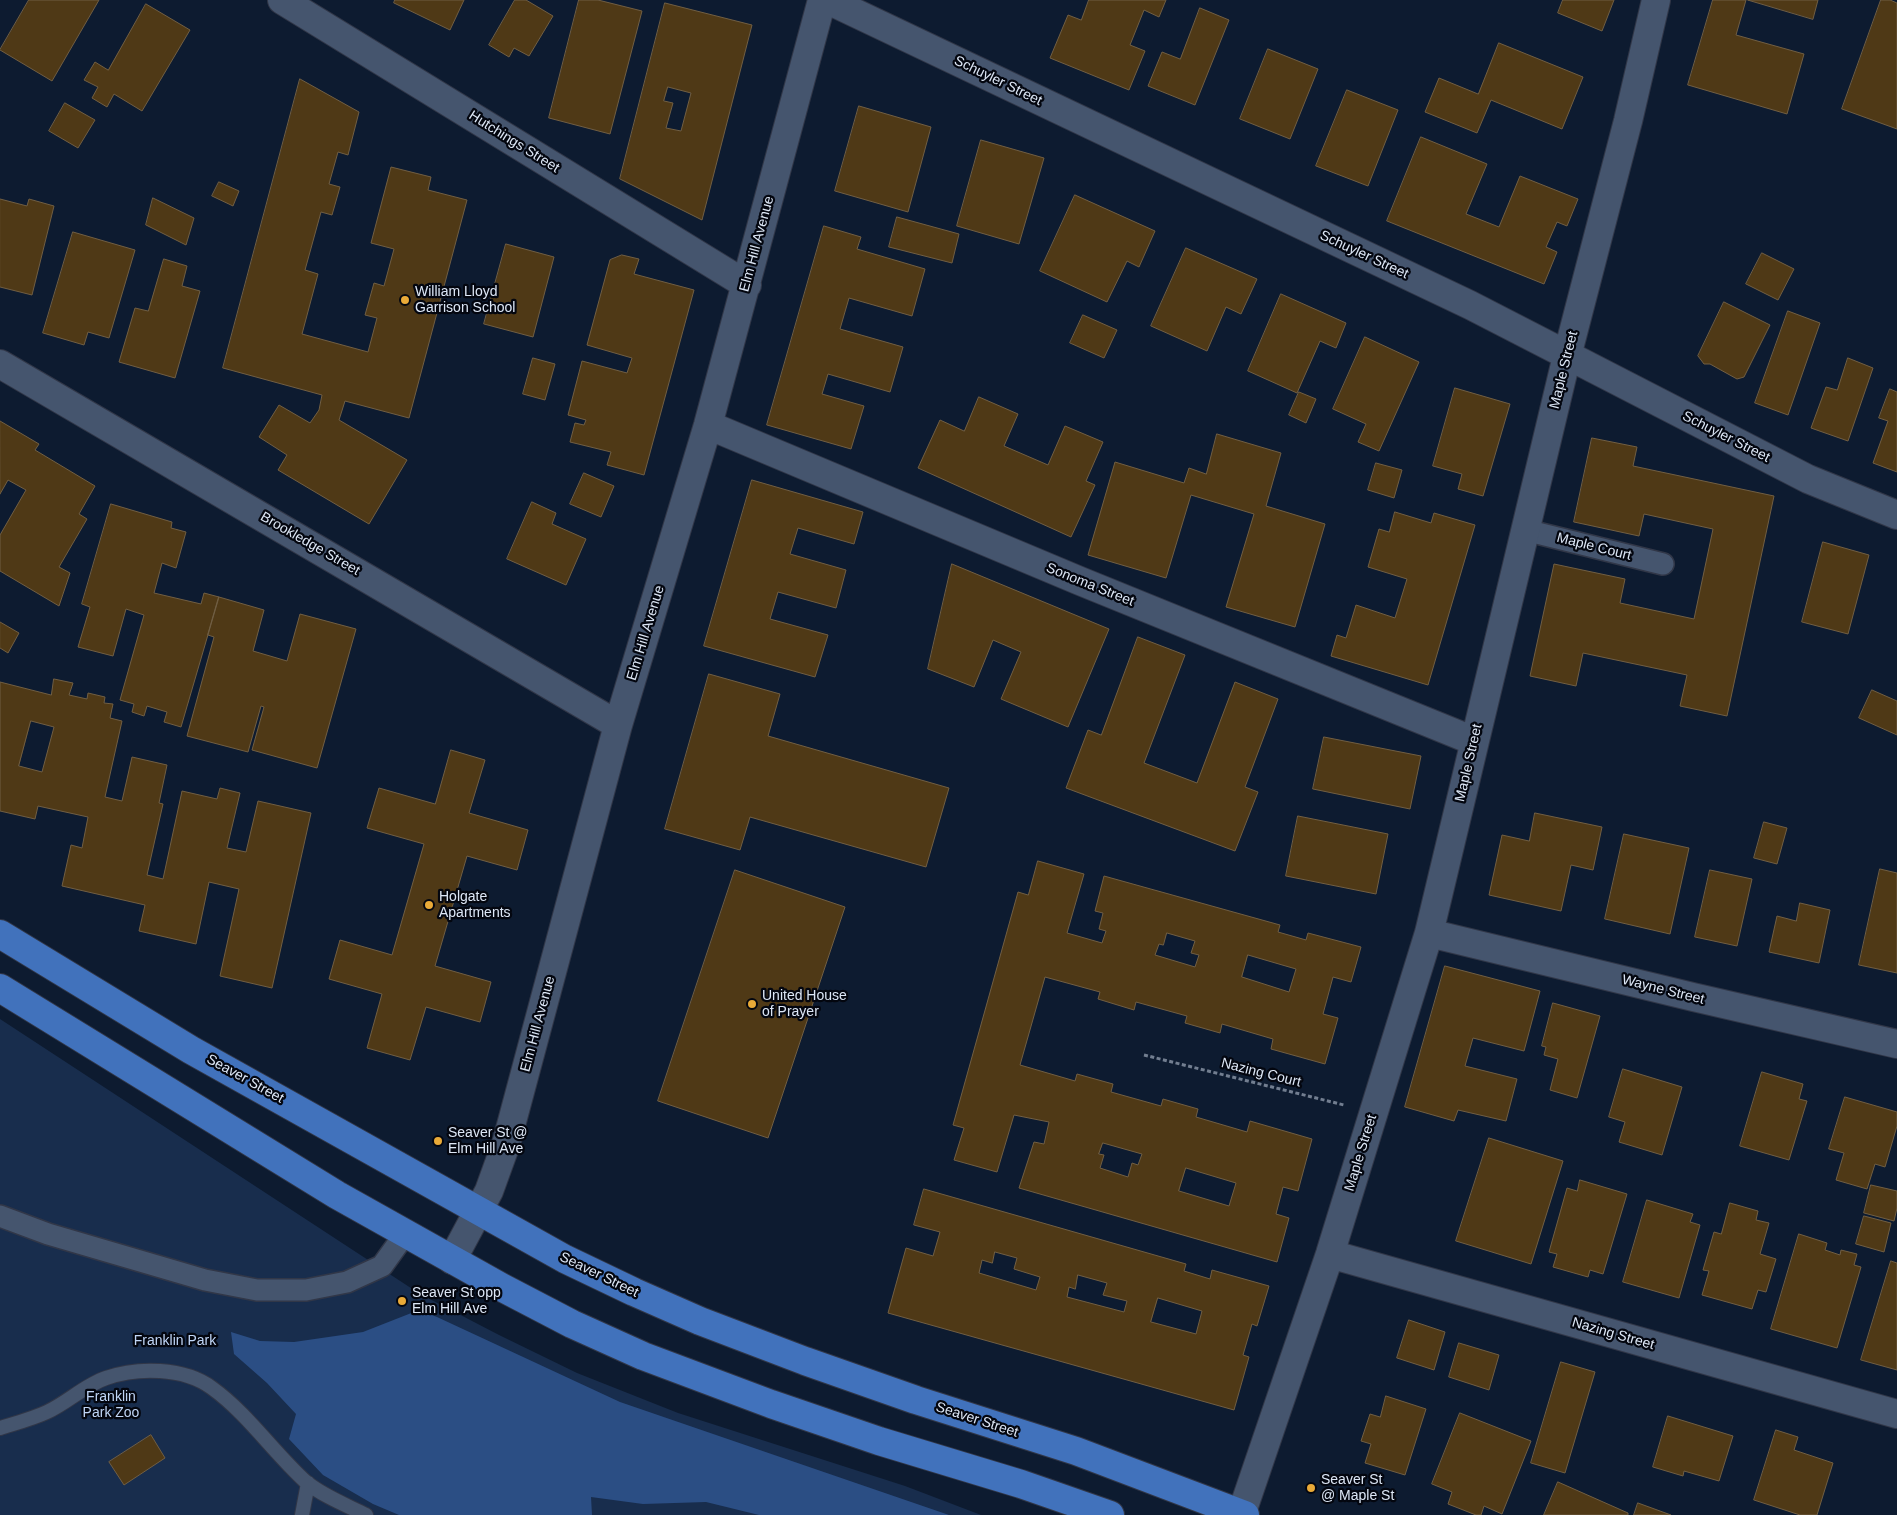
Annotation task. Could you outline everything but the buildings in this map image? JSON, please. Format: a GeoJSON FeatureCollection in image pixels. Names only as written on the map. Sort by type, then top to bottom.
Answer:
{"type":"FeatureCollection","features":[{"type":"Feature","properties":{"kind":"main road","name":"Seaver Street"},"geometry":{"type":"LineString","coordinates":[[0,934],[191,1050],[565,1259],[700,1321],[805,1361],[916,1400],[1076,1451],[1243,1515]]}},
{"type":"Feature","properties":{"kind":"main road"},"geometry":{"type":"LineString","coordinates":[[0,988],[337,1195],[452,1260],[572,1324],[643,1356],[879,1441],[1021,1484],[1110,1515]]}},
{"type":"Feature","properties":{"kind":"street","name":"Hutchings Street"},"geometry":{"type":"LineString","coordinates":[[282,0],[746,285]]}},
{"type":"Feature","properties":{"kind":"street","name":"Elm Hill Avenue"},"geometry":{"type":"LineString","coordinates":[[452,1260],[489,1191],[506,1144],[618,726],[708,425],[822,0]]}},
{"type":"Feature","properties":{"kind":"street","name":"Schuyler Street"},"geometry":{"type":"LineString","coordinates":[[828,0],[1470,305],[1808,479],[1897,515]]}},
{"type":"Feature","properties":{"kind":"street","name":"Maple Street"},"geometry":{"type":"LineString","coordinates":[[1243,1515],[1330,1254],[1429,933],[1567,356],[1628,121],[1656,0]]}},
{"type":"Feature","properties":{"kind":"street","name":"Brookledge Street"},"geometry":{"type":"LineString","coordinates":[[0,364],[618,726]]}},
{"type":"Feature","properties":{"kind":"street","name":"Sonoma Street"},"geometry":{"type":"LineString","coordinates":[[708,425],[1080,581],[1474,741]]}},
{"type":"Feature","properties":{"kind":"street","name":"Maple Court"},"geometry":{"type":"LineString","coordinates":[[1525,530],[1663,564]]}},
{"type":"Feature","properties":{"kind":"street","name":"Wayne Street"},"geometry":{"type":"LineString","coordinates":[[1429,933],[1897,1044]]}},
{"type":"Feature","properties":{"kind":"street"},"geometry":{"type":"LineString","coordinates":[[0,1216],[48,1234],[205,1280],[257,1290],[282,1291],[327,1287],[347,1282],[382,1266],[405,1234]]}},
{"type":"Feature","properties":{"kind":"street","name":"Nazing Street"},"geometry":{"type":"LineString","coordinates":[[1330,1254],[1897,1414]]}},
{"type":"Feature","properties":{"kind":"lane"},"geometry":{"type":"LineString","coordinates":[[0,1428],[47,1412],[105,1378],[135,1371],[162,1371],[187,1377],[211,1387],[235,1408],[308,1483],[335,1500],[366,1515]]}},
{"type":"Feature","properties":{"kind":"lane"},"geometry":{"type":"LineString","coordinates":[[302,1515],[308,1483]]}},
{"type":"Feature","properties":{"kind":"path","name":"Nazing Court"},"geometry":{"type":"LineString","coordinates":[[1144,1055],[1374,1113]]}},
{"type":"Feature","properties":{"kind":"green space","name":"Franklin Park"},"geometry":{"type":"Polygon","coordinates":[[[0,1019],[420,1294],[499,1335],[577,1373],[678,1413],[905,1486],[981,1515],[0,1515],[0,1019]]]}},
{"type":"Feature","properties":{"kind":"shaded area"},"geometry":{"type":"Polygon","coordinates":[[[419,1310],[620,1402],[949,1515],[759,1515],[706,1502],[643,1504],[591,1497],[592,1515],[399,1515],[373,1504],[323,1475],[289,1439],[296,1414],[267,1383],[234,1354],[231,1332],[260,1341],[294,1342],[363,1332],[419,1310]]]}},
{"type":"Feature","properties":{"kind":"place","name":"William Lloyd Garrison School"},"geometry":{"type":"Point","coordinates":[405,300]}},
{"type":"Feature","properties":{"kind":"place","name":"Holgate Apartments"},"geometry":{"type":"Point","coordinates":[429,905]}},
{"type":"Feature","properties":{"kind":"place","name":"United House of Prayer"},"geometry":{"type":"Point","coordinates":[752,1004]}},
{"type":"Feature","properties":{"kind":"place","name":"Seaver St @ Elm Hill Ave"},"geometry":{"type":"Point","coordinates":[438,1141]}},
{"type":"Feature","properties":{"kind":"place","name":"Seaver St opp Elm Hill Ave"},"geometry":{"type":"Point","coordinates":[402,1301]}},
{"type":"Feature","properties":{"kind":"place","name":"Seaver St @ Maple St"},"geometry":{"type":"Point","coordinates":[1311,1488]}},
{"type":"Feature","properties":{"kind":"park label","name":"Franklin Park Zoo"},"geometry":{"type":"Point","coordinates":[111,1405]}}]}
